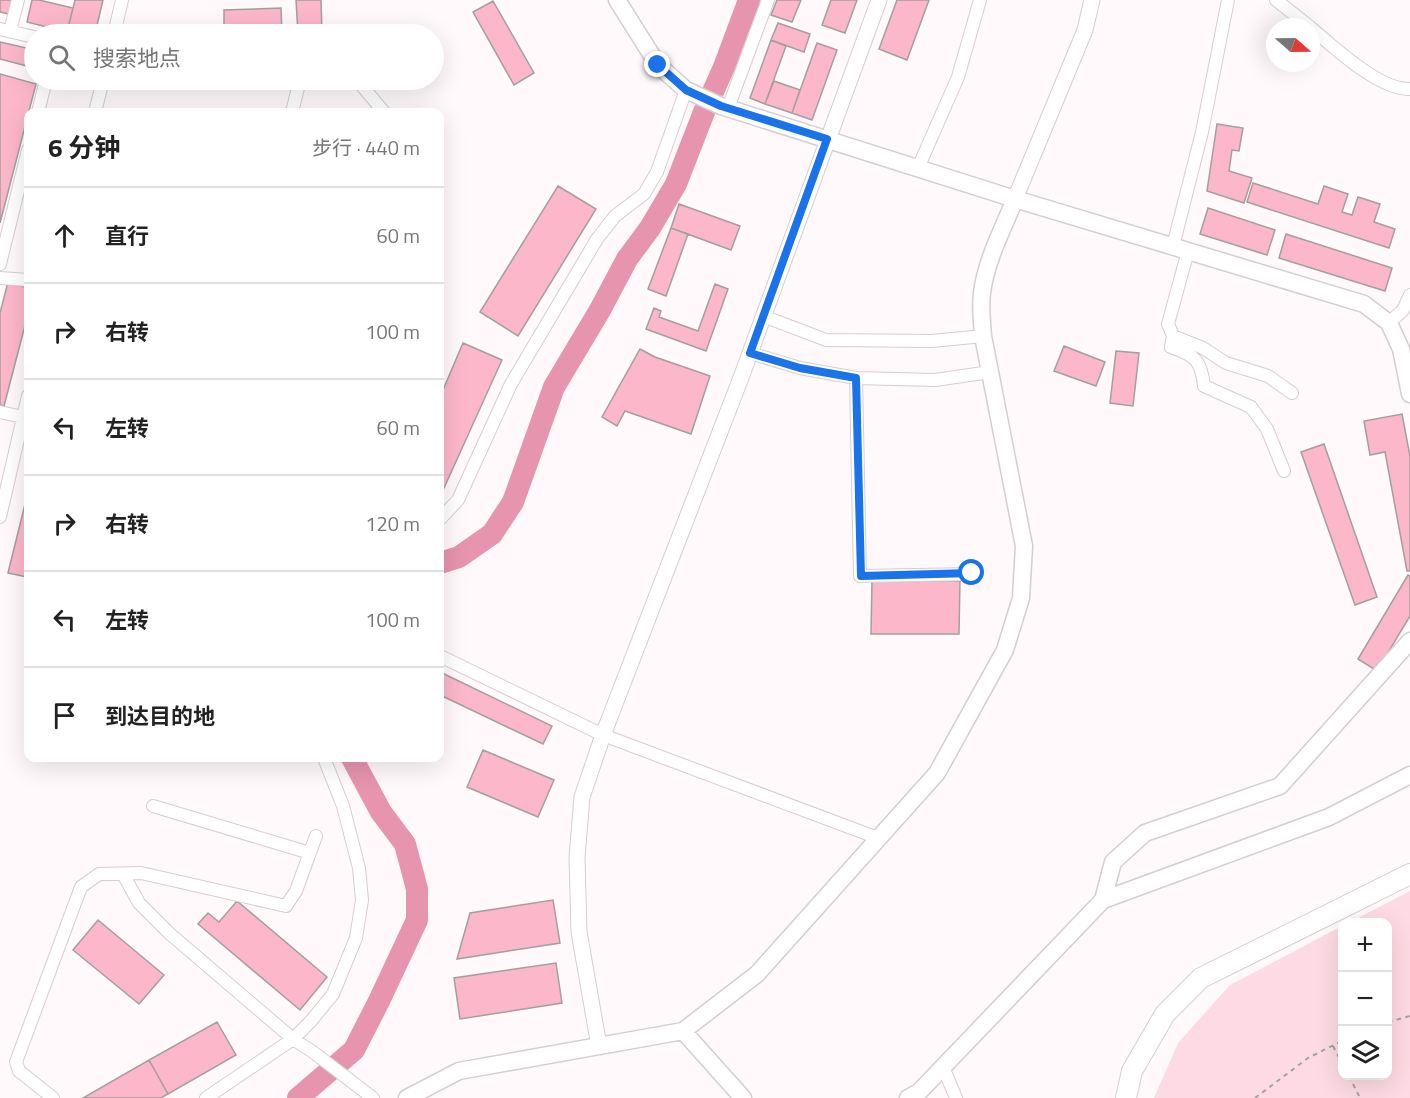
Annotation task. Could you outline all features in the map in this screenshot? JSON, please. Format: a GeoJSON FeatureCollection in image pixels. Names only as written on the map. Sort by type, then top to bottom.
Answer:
{"type":"FeatureCollection","features":[{"type":"Feature","properties":{"kind":"main road"},"geometry":{"type":"LineString","coordinates":[[617,0],[658,65],[693,94],[724,107],[1015,199],[1364,304],[1389,323],[1401,349],[1410,394]]}},
{"type":"Feature","properties":{"kind":"main road"},"geometry":{"type":"LineString","coordinates":[[407,1098],[459,1071],[683,1031],[757,974],[937,772],[1005,650],[1021,598],[1023,546],[983,336],[981,309],[987,269],[1015,199]]}},
{"type":"Feature","properties":{"kind":"main road"},"geometry":{"type":"LineString","coordinates":[[1103,900],[1113,862],[1145,833],[1280,786],[1410,641]]}},
{"type":"Feature","properties":{"kind":"main road"},"geometry":{"type":"LineString","coordinates":[[908,1098],[919,1092],[1103,900],[1329,817],[1410,775]]}},
{"type":"Feature","properties":{"kind":"main road"},"geometry":{"type":"LineString","coordinates":[[1126,1098],[1132,1071],[1165,1014],[1201,978],[1410,874]]}},
{"type":"Feature","properties":{"kind":"main road"},"geometry":{"type":"LineString","coordinates":[[683,1031],[743,1098]]}},
{"type":"Feature","properties":{"kind":"street"},"geometry":{"type":"LineString","coordinates":[[18,0],[5,30],[24,35]]}},
{"type":"Feature","properties":{"kind":"street"},"geometry":{"type":"LineString","coordinates":[[116,24],[122,0]]}},
{"type":"Feature","properties":{"kind":"street"},"geometry":{"type":"LineString","coordinates":[[724,107],[768,0]]}},
{"type":"Feature","properties":{"kind":"street"},"geometry":{"type":"LineString","coordinates":[[599,1046],[579,932],[577,857],[582,797],[603,735],[750,353],[879,0]]}},
{"type":"Feature","properties":{"kind":"street"},"geometry":{"type":"LineString","coordinates":[[918,168],[958,77],[980,0]]}},
{"type":"Feature","properties":{"kind":"street"},"geometry":{"type":"LineString","coordinates":[[1015,199],[1085,30],[1092,0]]}},
{"type":"Feature","properties":{"kind":"street"},"geometry":{"type":"LineString","coordinates":[[1228,0],[1180,249],[1168,324],[1173,336],[1171,346],[1193,356],[1202,371],[1204,386],[1251,407],[1267,429],[1284,471]]}},
{"type":"Feature","properties":{"kind":"street"},"geometry":{"type":"LineString","coordinates":[[1276,0],[1298,18]]}},
{"type":"Feature","properties":{"kind":"street"},"geometry":{"type":"LineString","coordinates":[[1320,36],[1379,81],[1394,88],[1410,89]]}},
{"type":"Feature","properties":{"kind":"street"},"geometry":{"type":"LineString","coordinates":[[39,108],[44,90]]}},
{"type":"Feature","properties":{"kind":"street"},"geometry":{"type":"LineString","coordinates":[[96,108],[100,90]]}},
{"type":"Feature","properties":{"kind":"street"},"geometry":{"type":"LineString","coordinates":[[292,108],[297,90]]}},
{"type":"Feature","properties":{"kind":"street"},"geometry":{"type":"LineString","coordinates":[[365,90],[381,108]]}},
{"type":"Feature","properties":{"kind":"street"},"geometry":{"type":"LineString","coordinates":[[444,515],[458,500],[512,384],[597,240],[615,216],[644,194],[657,172],[693,94]]}},
{"type":"Feature","properties":{"kind":"street"},"geometry":{"type":"LineString","coordinates":[[0,264],[24,166]]}},
{"type":"Feature","properties":{"kind":"street"},"geometry":{"type":"LineString","coordinates":[[0,278],[24,280]]}},
{"type":"Feature","properties":{"kind":"street"},"geometry":{"type":"LineString","coordinates":[[1389,323],[1406,314],[1410,295]]}},
{"type":"Feature","properties":{"kind":"street"},"geometry":{"type":"LineString","coordinates":[[763,316],[826,340],[933,341],[983,336]]}},
{"type":"Feature","properties":{"kind":"street"},"geometry":{"type":"LineString","coordinates":[[1173,336],[1203,348],[1226,363],[1268,376],[1292,393]]}},
{"type":"Feature","properties":{"kind":"street"},"geometry":{"type":"LineString","coordinates":[[750,353],[800,368],[856,378],[935,380],[990,372]]}},
{"type":"Feature","properties":{"kind":"street"},"geometry":{"type":"LineString","coordinates":[[856,378],[861,576],[972,573]]}},
{"type":"Feature","properties":{"kind":"street"},"geometry":{"type":"LineString","coordinates":[[0,412],[24,417],[0,517]]}},
{"type":"Feature","properties":{"kind":"street"},"geometry":{"type":"LineString","coordinates":[[444,658],[603,735],[878,838]]}},
{"type":"Feature","properties":{"kind":"street"},"geometry":{"type":"LineString","coordinates":[[206,1098],[293,1039],[312,1021],[333,994],[356,938],[362,900],[359,868],[343,806],[326,762]]}},
{"type":"Feature","properties":{"kind":"street"},"geometry":{"type":"LineString","coordinates":[[153,806],[310,853]]}},
{"type":"Feature","properties":{"kind":"street"},"geometry":{"type":"LineString","coordinates":[[53,1098],[19,1071],[16,1062],[81,887],[99,874],[141,873],[286,906],[296,891],[316,836]]}},
{"type":"Feature","properties":{"kind":"street"},"geometry":{"type":"LineString","coordinates":[[123,874],[139,903],[169,933],[293,1039],[369,1094]]}},
{"type":"Feature","properties":{"kind":"street"},"geometry":{"type":"LineString","coordinates":[[943,1067],[956,1098]]}},
{"type":"Feature","properties":{"kind":"path"},"geometry":{"type":"LineString","coordinates":[[1392,1021],[1410,1016]]}},
{"type":"Feature","properties":{"kind":"path"},"geometry":{"type":"LineString","coordinates":[[1255,1098],[1308,1058],[1338,1044]]}},
{"type":"Feature","properties":{"kind":"path"},"geometry":{"type":"LineString","coordinates":[[1334,1046],[1338,1054]]}},
{"type":"Feature","properties":{"kind":"path"},"geometry":{"type":"LineString","coordinates":[[1351,1080],[1360,1098]]}},
{"type":"Feature","properties":{"kind":"shaded area"},"geometry":{"type":"Polygon","coordinates":[[[1410,891],[1410,1098],[1154,1098],[1178,1043],[1230,985],[1338,928],[1338,1080],[1392,1080],[1392,918],[1358,918],[1410,891]]]}},
{"type":"Feature","properties":{"kind":"building"},"geometry":{"type":"Polygon","coordinates":[[[0,0],[12,0],[9,14],[0,12],[0,0]]]}},
{"type":"Feature","properties":{"kind":"building"},"geometry":{"type":"Polygon","coordinates":[[[32,0],[73,8],[69,24],[27,22],[32,0]]]}},
{"type":"Feature","properties":{"kind":"building"},"geometry":{"type":"Polygon","coordinates":[[[75,0],[103,0],[97,24],[69,24],[75,0]]]}},
{"type":"Feature","properties":{"kind":"building"},"geometry":{"type":"Polygon","coordinates":[[[296,0],[321,0],[322,24],[297,24],[296,0]]]}},
{"type":"Feature","properties":{"kind":"building"},"geometry":{"type":"Polygon","coordinates":[[[777,0],[801,0],[792,22],[771,15],[777,0]]]}},
{"type":"Feature","properties":{"kind":"building"},"geometry":{"type":"Polygon","coordinates":[[[831,0],[857,0],[845,33],[822,25],[831,0]]]}},
{"type":"Feature","properties":{"kind":"building"},"geometry":{"type":"Polygon","coordinates":[[[897,0],[929,0],[907,60],[879,49],[897,0]]]}},
{"type":"Feature","properties":{"kind":"building"},"geometry":{"type":"Polygon","coordinates":[[[493,1],[534,73],[514,85],[473,12],[493,1]]]}},
{"type":"Feature","properties":{"kind":"building"},"geometry":{"type":"Polygon","coordinates":[[[281,8],[282,24],[224,24],[224,10],[281,8]]]}},
{"type":"Feature","properties":{"kind":"building"},"geometry":{"type":"Polygon","coordinates":[[[778,23],[810,34],[804,52],[771,40],[778,23]]]}},
{"type":"Feature","properties":{"kind":"building"},"geometry":{"type":"Polygon","coordinates":[[[771,40],[786,46],[765,104],[750,98],[771,40]]]}},
{"type":"Feature","properties":{"kind":"building"},"geometry":{"type":"Polygon","coordinates":[[[0,42],[24,47],[24,65],[0,59],[0,42]]]}},
{"type":"Feature","properties":{"kind":"building"},"geometry":{"type":"Polygon","coordinates":[[[817,43],[837,50],[812,120],[792,113],[817,43]]]}},
{"type":"Feature","properties":{"kind":"building"},"geometry":{"type":"Polygon","coordinates":[[[0,74],[24,81],[24,90],[34,90],[30,108],[24,108],[24,130],[0,223],[0,74]]]}},
{"type":"Feature","properties":{"kind":"building"},"geometry":{"type":"Polygon","coordinates":[[[774,81],[800,90],[792,113],[765,104],[774,81]]]}},
{"type":"Feature","properties":{"kind":"building"},"geometry":{"type":"Polygon","coordinates":[[[1217,124],[1243,128],[1239,151],[1232,150],[1229,171],[1252,178],[1244,203],[1207,191],[1217,124]]]}},
{"type":"Feature","properties":{"kind":"building"},"geometry":{"type":"Polygon","coordinates":[[[1253,183],[1318,204],[1324,186],[1348,194],[1342,212],[1352,215],[1358,197],[1380,204],[1374,222],[1395,229],[1389,248],[1247,202],[1253,183]]]}},
{"type":"Feature","properties":{"kind":"building"},"geometry":{"type":"Polygon","coordinates":[[[558,186],[596,209],[518,336],[480,312],[558,186]]]}},
{"type":"Feature","properties":{"kind":"building"},"geometry":{"type":"Polygon","coordinates":[[[679,204],[740,226],[731,250],[671,228],[679,204]]]}},
{"type":"Feature","properties":{"kind":"building"},"geometry":{"type":"Polygon","coordinates":[[[1208,208],[1275,230],[1267,255],[1200,234],[1208,208]]]}},
{"type":"Feature","properties":{"kind":"building"},"geometry":{"type":"Polygon","coordinates":[[[671,228],[688,234],[666,296],[648,289],[671,228]]]}},
{"type":"Feature","properties":{"kind":"building"},"geometry":{"type":"Polygon","coordinates":[[[1286,234],[1392,268],[1385,291],[1279,258],[1286,234]]]}},
{"type":"Feature","properties":{"kind":"building"},"geometry":{"type":"Polygon","coordinates":[[[8,282],[24,287],[24,329],[4,406],[0,405],[0,313],[8,282]]]}},
{"type":"Feature","properties":{"kind":"building"},"geometry":{"type":"Polygon","coordinates":[[[715,284],[728,289],[706,351],[646,329],[654,308],[661,311],[659,317],[698,331],[715,284]]]}},
{"type":"Feature","properties":{"kind":"building"},"geometry":{"type":"Polygon","coordinates":[[[463,343],[502,360],[444,488],[444,388],[463,343]]]}},
{"type":"Feature","properties":{"kind":"building"},"geometry":{"type":"Polygon","coordinates":[[[1064,346],[1105,362],[1096,386],[1054,371],[1064,346]]]}},
{"type":"Feature","properties":{"kind":"building"},"geometry":{"type":"Polygon","coordinates":[[[640,349],[655,357],[710,376],[691,434],[625,411],[617,426],[602,417],[640,349]]]}},
{"type":"Feature","properties":{"kind":"building"},"geometry":{"type":"Polygon","coordinates":[[[1116,351],[1139,353],[1133,406],[1110,403],[1116,351]]]}},
{"type":"Feature","properties":{"kind":"building"},"geometry":{"type":"Polygon","coordinates":[[[1402,414],[1410,456],[1410,571],[1407,571],[1385,452],[1370,455],[1364,421],[1402,414]]]}},
{"type":"Feature","properties":{"kind":"building"},"geometry":{"type":"Polygon","coordinates":[[[1324,444],[1377,597],[1355,605],[1301,452],[1324,444]]]}},
{"type":"Feature","properties":{"kind":"building"},"geometry":{"type":"Polygon","coordinates":[[[24,508],[24,576],[8,573],[24,508]]]}},
{"type":"Feature","properties":{"kind":"building"},"geometry":{"type":"Polygon","coordinates":[[[1408,575],[1410,576],[1410,616],[1377,671],[1358,659],[1408,575]]]}},
{"type":"Feature","properties":{"kind":"building"},"geometry":{"type":"Polygon","coordinates":[[[872,580],[960,581],[959,634],[871,634],[872,580]]]}},
{"type":"Feature","properties":{"kind":"building"},"geometry":{"type":"Polygon","coordinates":[[[444,674],[552,726],[543,744],[444,697],[444,674]]]}},
{"type":"Feature","properties":{"kind":"building"},"geometry":{"type":"Polygon","coordinates":[[[483,750],[554,780],[538,817],[467,787],[483,750]]]}},
{"type":"Feature","properties":{"kind":"building"},"geometry":{"type":"Polygon","coordinates":[[[553,900],[560,943],[457,959],[470,913],[553,900]]]}},
{"type":"Feature","properties":{"kind":"building"},"geometry":{"type":"Polygon","coordinates":[[[237,901],[327,977],[300,1010],[198,924],[208,913],[219,922],[237,901]]]}},
{"type":"Feature","properties":{"kind":"building"},"geometry":{"type":"Polygon","coordinates":[[[98,920],[164,975],[139,1004],[73,950],[98,920]]]}},
{"type":"Feature","properties":{"kind":"building"},"geometry":{"type":"Polygon","coordinates":[[[556,963],[562,1003],[460,1019],[454,978],[556,963]]]}},
{"type":"Feature","properties":{"kind":"building"},"geometry":{"type":"Polygon","coordinates":[[[217,1022],[236,1055],[168,1094],[149,1060],[217,1022]]]}},
{"type":"Feature","properties":{"kind":"building"},"geometry":{"type":"Polygon","coordinates":[[[149,1060],[168,1094],[161,1098],[83,1098],[149,1060]]]}},
{"type":"Feature","properties":{"kind":"waterway"},"geometry":{"type":"LineString","coordinates":[[444,562],[459,557],[492,534],[513,502],[554,387],[600,310],[627,259],[650,228],[676,184],[749,0]]}},
{"type":"Feature","properties":{"kind":"waterway"},"geometry":{"type":"LineString","coordinates":[[298,1098],[354,1050],[417,920],[417,889],[405,844],[381,812],[354,762]]}},
{"type":"Feature","properties":{"kind":"route"},"geometry":{"type":"LineString","coordinates":[[658,65],[686,90],[721,106],[827,139],[750,353],[800,368],[856,378],[861,576],[972,573]]}}]}
